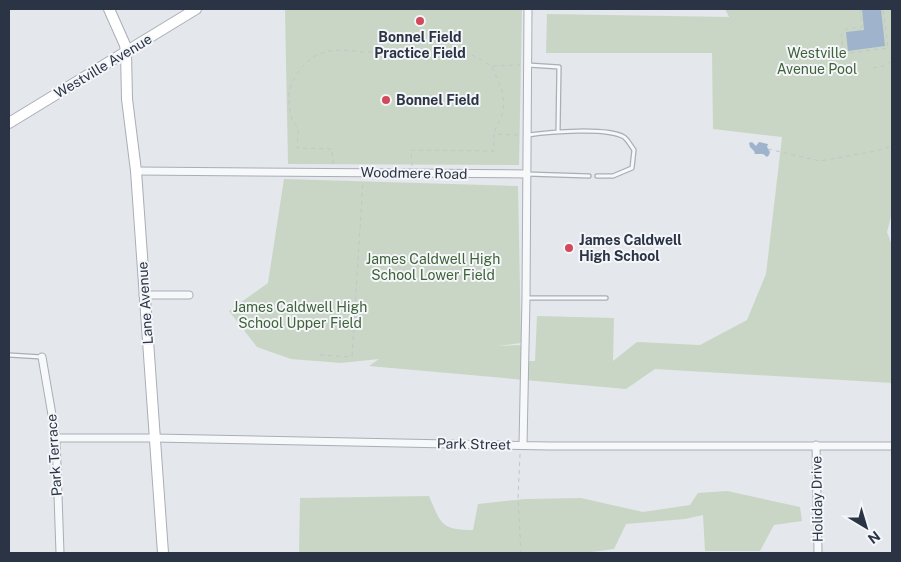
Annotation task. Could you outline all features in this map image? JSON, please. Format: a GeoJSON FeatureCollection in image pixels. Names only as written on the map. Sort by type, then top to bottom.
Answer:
{"type":"FeatureCollection","features":[{"type":"Feature","properties":{"kind":"street","name":"Lane Avenue"},"geometry":{"type":"LineString","coordinates":[[109,9],[125,45],[126,52],[127,99],[136,171],[163,553]]}},
{"type":"Feature","properties":{"kind":"street","name":"Westville Avenue"},"geometry":{"type":"LineString","coordinates":[[9,123],[196,9]]}},
{"type":"Feature","properties":{"kind":"street"},"geometry":{"type":"LineString","coordinates":[[523,445],[528,9]]}},
{"type":"Feature","properties":{"kind":"street","name":"Woodmere Road"},"geometry":{"type":"LineString","coordinates":[[136,171],[527,174]]}},
{"type":"Feature","properties":{"kind":"street"},"geometry":{"type":"LineString","coordinates":[[144,295],[189,295]]}},
{"type":"Feature","properties":{"kind":"street","name":"Park Terrace"},"geometry":{"type":"LineString","coordinates":[[42,356],[56,438],[60,553]]}},
{"type":"Feature","properties":{"kind":"street","name":"Park Street"},"geometry":{"type":"LineString","coordinates":[[56,438],[523,445],[892,446]]}},
{"type":"Feature","properties":{"kind":"street","name":"Holiday Drive"},"geometry":{"type":"LineString","coordinates":[[816,445],[818,553]]}},
{"type":"Feature","properties":{"kind":"lane"},"geometry":{"type":"LineString","coordinates":[[527,65],[559,67],[558,132]]}},
{"type":"Feature","properties":{"kind":"lane"},"geometry":{"type":"LineString","coordinates":[[527,135],[558,132],[607,132],[624,138],[634,150],[632,168],[613,176],[597,176]]}},
{"type":"Feature","properties":{"kind":"lane"},"geometry":{"type":"LineString","coordinates":[[527,174],[589,176]]}},
{"type":"Feature","properties":{"kind":"lane"},"geometry":{"type":"LineString","coordinates":[[526,298],[606,298]]}},
{"type":"Feature","properties":{"kind":"lane"},"geometry":{"type":"LineString","coordinates":[[9,356],[42,356]]}},
{"type":"Feature","properties":{"kind":"path"},"geometry":{"type":"LineString","coordinates":[[860,9],[862,27],[846,29],[841,36],[841,45],[848,53],[888,48],[884,9]]}},
{"type":"Feature","properties":{"kind":"path"},"geometry":{"type":"LineString","coordinates":[[333,172],[332,149],[297,148],[298,128],[290,112],[288,97],[291,84],[312,56],[324,52],[351,50],[361,52],[456,52],[474,56],[492,66],[527,65]]}},
{"type":"Feature","properties":{"kind":"path"},"geometry":{"type":"LineString","coordinates":[[873,68],[883,66],[892,61]]}},
{"type":"Feature","properties":{"kind":"path"},"geometry":{"type":"LineString","coordinates":[[412,173],[411,150],[494,151],[494,130],[500,122],[504,102],[503,91],[492,66]]}},
{"type":"Feature","properties":{"kind":"path"},"geometry":{"type":"LineString","coordinates":[[494,134],[527,135]]}},
{"type":"Feature","properties":{"kind":"path"},"geometry":{"type":"LineString","coordinates":[[768,149],[820,161],[876,151],[892,146]]}},
{"type":"Feature","properties":{"kind":"path"},"geometry":{"type":"LineString","coordinates":[[320,356],[350,358],[352,356],[363,172]]}},
{"type":"Feature","properties":{"kind":"path"},"geometry":{"type":"LineString","coordinates":[[521,553],[518,498],[519,456],[523,445]]}},
{"type":"Feature","properties":{"kind":"green space","name":"Bonnel Field"},"geometry":{"type":"Polygon","coordinates":[[[285,9],[522,9],[519,165],[288,164],[285,9]]]}},
{"type":"Feature","properties":{"kind":"green space"},"geometry":{"type":"Polygon","coordinates":[[[725,9],[892,9],[892,213],[887,232],[892,245],[892,383],[655,369],[626,389],[369,366],[379,359],[341,363],[291,359],[257,347],[229,311],[268,283],[284,179],[518,186],[521,343],[497,346],[522,345],[521,361],[535,361],[537,316],[614,318],[613,361],[637,342],[700,345],[747,320],[766,274],[782,137],[713,129],[712,53],[546,53],[547,14],[729,17],[725,9]]]}},
{"type":"Feature","properties":{"kind":"green space"},"geometry":{"type":"Polygon","coordinates":[[[727,491],[800,507],[802,521],[774,525],[760,551],[705,551],[703,515],[685,519],[626,524],[614,549],[584,553],[299,553],[300,498],[429,496],[436,513],[444,524],[454,529],[473,530],[478,504],[525,499],[581,498],[643,512],[690,505],[698,493],[727,491]]]}},
{"type":"Feature","properties":{"kind":"water","name":"Westville Avenue Pool"},"geometry":{"type":"Polygon","coordinates":[[[862,9],[881,9],[885,46],[848,51],[846,32],[864,30],[862,9]]]}},
{"type":"Feature","properties":{"kind":"water"},"geometry":{"type":"Polygon","coordinates":[[[752,142],[756,146],[759,142],[768,144],[769,155],[767,157],[763,154],[755,154],[749,143],[752,142]]]}},
{"type":"Feature","properties":{"kind":"place","name":"Bonnel Field Practice Field"},"geometry":{"type":"Point","coordinates":[420,21]}},
{"type":"Feature","properties":{"kind":"place","name":"Bonnel Field"},"geometry":{"type":"Point","coordinates":[386,100]}},
{"type":"Feature","properties":{"kind":"place","name":"James Caldwell High School"},"geometry":{"type":"Point","coordinates":[569,248]}},
{"type":"Feature","properties":{"kind":"park label","name":"James Caldwell High School Lower Field"},"geometry":{"type":"Point","coordinates":[433,268]}},
{"type":"Feature","properties":{"kind":"park label","name":"James Caldwell High School Upper Field"},"geometry":{"type":"Point","coordinates":[300,316]}}]}
